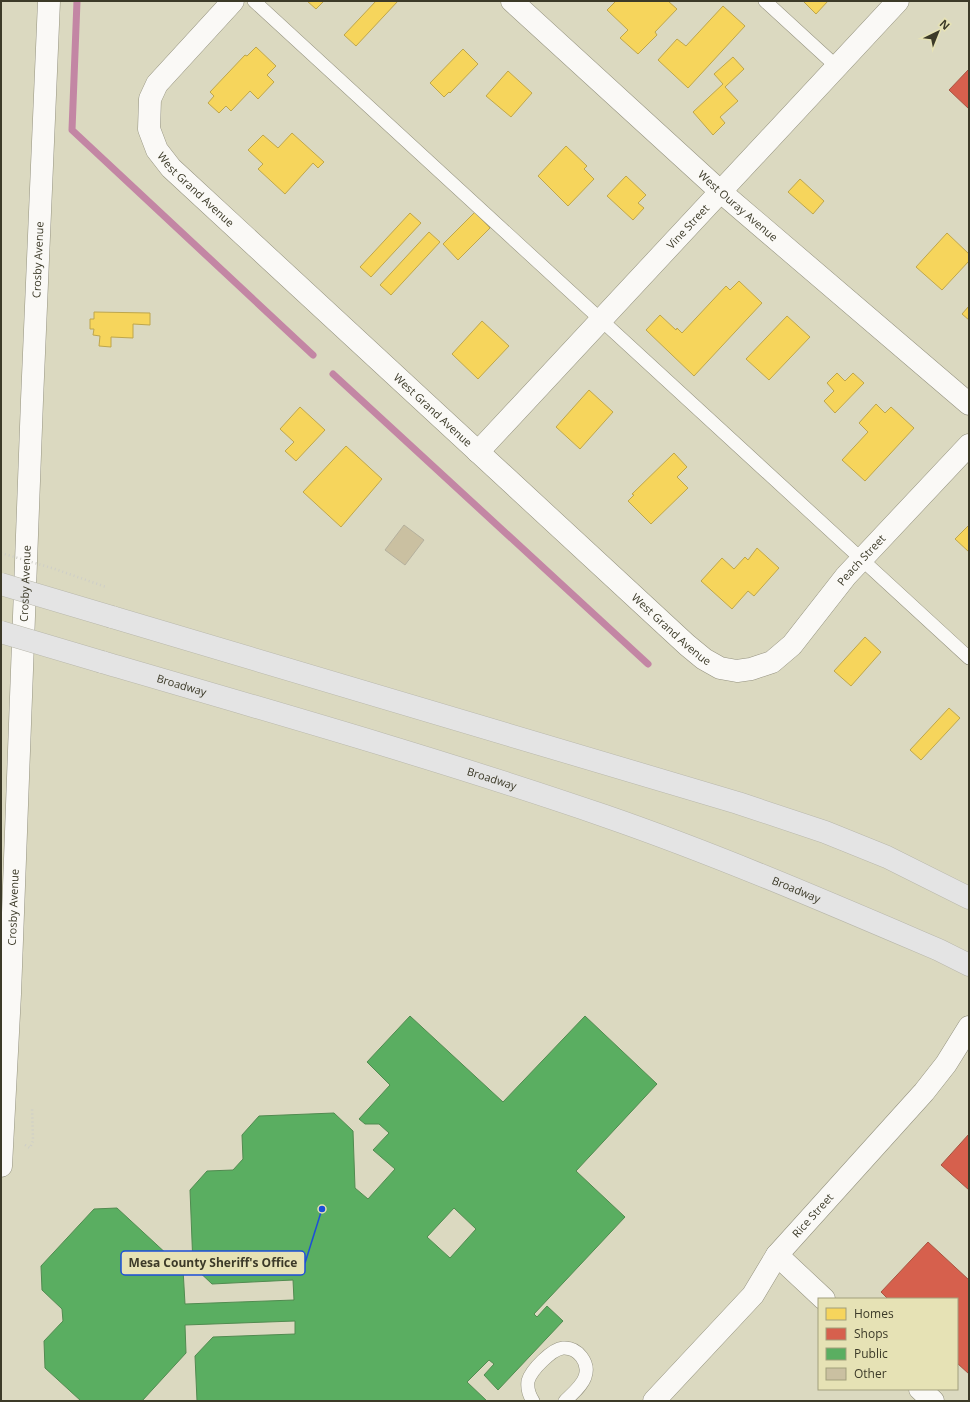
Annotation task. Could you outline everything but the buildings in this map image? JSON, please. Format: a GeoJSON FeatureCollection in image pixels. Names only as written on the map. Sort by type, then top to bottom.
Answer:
{"type":"FeatureCollection","features":[{"type":"Feature","properties":{"kind":"main road"},"geometry":{"type":"LineString","coordinates":[[1,584],[738,803],[824,832],[888,857],[969,898]]}},
{"type":"Feature","properties":{"kind":"main road","name":"Broadway"},"geometry":{"type":"LineString","coordinates":[[1,632],[359,737],[517,786],[606,816],[704,852],[939,950],[969,965]]}},
{"type":"Feature","properties":{"kind":"street","name":"Crosby Avenue"},"geometry":{"type":"LineString","coordinates":[[1,1166],[10,994],[32,400],[49,1]]}},
{"type":"Feature","properties":{"kind":"street","name":"West Grand Avenue"},"geometry":{"type":"LineString","coordinates":[[233,1],[156,84],[150,99],[148,113],[149,129],[157,150],[171,168],[687,645],[704,659],[720,668],[737,671],[752,669]]}},
{"type":"Feature","properties":{"kind":"street","name":"West Ouray Avenue"},"geometry":{"type":"LineString","coordinates":[[512,1],[721,192],[969,404]]}},
{"type":"Feature","properties":{"kind":"street","name":"Vine Street"},"geometry":{"type":"LineString","coordinates":[[478,452],[898,1]]}},
{"type":"Feature","properties":{"kind":"street","name":"Peach Street"},"geometry":{"type":"LineString","coordinates":[[752,669],[772,662],[792,645],[846,576],[969,445]]}},
{"type":"Feature","properties":{"kind":"street","name":"Rice Street"},"geometry":{"type":"LineString","coordinates":[[654,1401],[753,1295],[777,1255],[924,1092],[946,1064],[969,1027]]}},
{"type":"Feature","properties":{"kind":"street"},"geometry":{"type":"LineString","coordinates":[[777,1255],[823,1298]]}},
{"type":"Feature","properties":{"kind":"street"},"geometry":{"type":"LineString","coordinates":[[921,1390],[933,1401]]}},
{"type":"Feature","properties":{"kind":"lane"},"geometry":{"type":"LineString","coordinates":[[254,1],[969,658]]}},
{"type":"Feature","properties":{"kind":"lane"},"geometry":{"type":"LineString","coordinates":[[765,1],[837,67]]}},
{"type":"Feature","properties":{"kind":"lane"},"geometry":{"type":"LineString","coordinates":[[533,1401],[528,1388],[528,1379],[548,1356],[555,1350],[563,1348],[572,1350],[579,1354],[587,1369],[585,1377],[566,1401]]}},
{"type":"Feature","properties":{"kind":"path"},"geometry":{"type":"LineString","coordinates":[[1,553],[55,569],[106,587]]}},
{"type":"Feature","properties":{"kind":"path"},"geometry":{"type":"LineString","coordinates":[[25,1138],[25,1144],[30,1148],[33,1140],[32,1107]]}},
{"type":"Feature","properties":{"kind":"waterway"},"geometry":{"type":"LineString","coordinates":[[77,1],[72,130],[313,355]]}},
{"type":"Feature","properties":{"kind":"waterway"},"geometry":{"type":"LineString","coordinates":[[333,374],[648,664]]}},
{"type":"Feature","properties":{"kind":"place","name":"Mesa County Sheriff's Office"},"geometry":{"type":"Point","coordinates":[322,1209]}}]}
